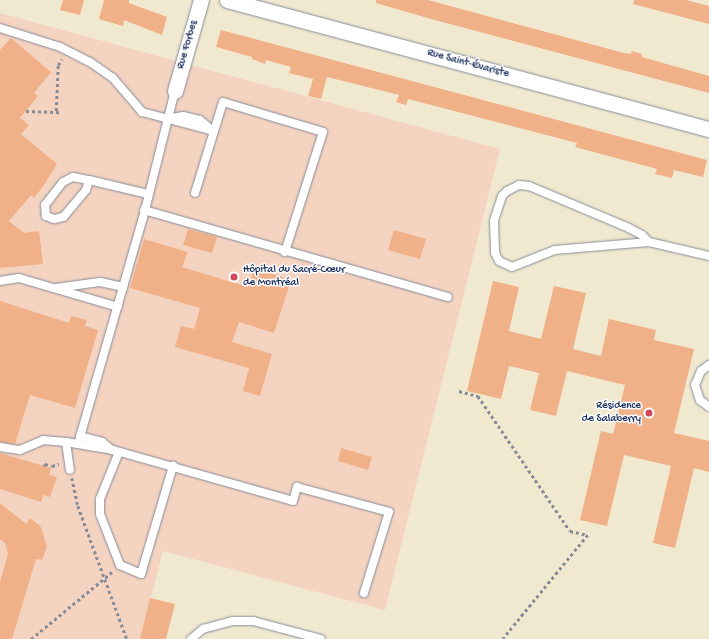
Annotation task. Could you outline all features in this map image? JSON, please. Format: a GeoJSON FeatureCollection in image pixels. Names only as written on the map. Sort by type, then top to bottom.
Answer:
{"type":"FeatureCollection","features":[{"type":"Feature","properties":{"kind":"street","name":"Rue Forbes"},"geometry":{"type":"LineString","coordinates":[[175,91],[201,0]]}},
{"type":"Feature","properties":{"kind":"street","name":"Rue Saint-Évariste"},"geometry":{"type":"LineString","coordinates":[[227,0],[709,129]]}},
{"type":"Feature","properties":{"kind":"lane"},"geometry":{"type":"LineString","coordinates":[[0,28],[80,57],[113,78],[142,112],[166,120],[183,116],[200,120],[214,131]]}},
{"type":"Feature","properties":{"kind":"lane"},"geometry":{"type":"LineString","coordinates":[[79,440],[118,307],[166,120],[175,91]]}},
{"type":"Feature","properties":{"kind":"lane"},"geometry":{"type":"LineString","coordinates":[[195,193],[223,102],[323,132],[285,252]]}},
{"type":"Feature","properties":{"kind":"lane"},"geometry":{"type":"LineString","coordinates":[[89,180],[86,190],[63,217],[54,219],[46,216],[45,205],[68,178],[89,180],[148,194]]}},
{"type":"Feature","properties":{"kind":"lane"},"geometry":{"type":"LineString","coordinates":[[649,242],[642,235],[629,228],[529,186],[519,185],[507,191],[502,196],[494,221],[495,253],[499,261],[512,267],[555,250],[649,242],[709,256]]}},
{"type":"Feature","properties":{"kind":"lane"},"geometry":{"type":"LineString","coordinates":[[144,210],[285,252],[448,297]]}},
{"type":"Feature","properties":{"kind":"lane"},"geometry":{"type":"LineString","coordinates":[[0,281],[19,278],[118,307]]}},
{"type":"Feature","properties":{"kind":"lane"},"geometry":{"type":"LineString","coordinates":[[53,288],[100,282],[123,287]]}},
{"type":"Feature","properties":{"kind":"lane"},"geometry":{"type":"LineString","coordinates":[[709,365],[700,371],[695,385],[700,400],[709,407]]}},
{"type":"Feature","properties":{"kind":"lane"},"geometry":{"type":"LineString","coordinates":[[0,447],[20,450],[43,440],[66,442],[79,440],[293,501],[297,487],[389,512],[364,593]]}},
{"type":"Feature","properties":{"kind":"lane"},"geometry":{"type":"LineString","coordinates":[[66,442],[68,466]]}},
{"type":"Feature","properties":{"kind":"lane"},"geometry":{"type":"LineString","coordinates":[[116,451],[100,499],[100,514],[120,565],[141,574],[173,466]]}},
{"type":"Feature","properties":{"kind":"lane"},"geometry":{"type":"LineString","coordinates":[[191,639],[203,629],[233,621],[253,621],[321,639]]}},
{"type":"Feature","properties":{"kind":"path"},"geometry":{"type":"LineString","coordinates":[[56,112],[58,65],[64,58]]}},
{"type":"Feature","properties":{"kind":"path"},"geometry":{"type":"LineString","coordinates":[[26,111],[62,112]]}},
{"type":"Feature","properties":{"kind":"path"},"geometry":{"type":"LineString","coordinates":[[459,391],[478,396],[570,530],[588,535],[503,639]]}},
{"type":"Feature","properties":{"kind":"path"},"geometry":{"type":"LineString","coordinates":[[44,466],[45,464],[52,466],[68,466],[78,506],[103,579],[126,639]]}},
{"type":"Feature","properties":{"kind":"path"},"geometry":{"type":"LineString","coordinates":[[31,639],[108,575]]}},
{"type":"Feature","properties":{"kind":"shaded area","name":"Hôpital du Sacré-Cœur de Montréal"},"geometry":{"type":"Polygon","coordinates":[[[0,13],[500,149],[385,610],[163,551],[140,639],[0,639],[0,13]]]}},
{"type":"Feature","properties":{"kind":"building"},"geometry":{"type":"Polygon","coordinates":[[[63,0],[84,0],[80,15],[60,10],[63,0]]]}},
{"type":"Feature","properties":{"kind":"building"},"geometry":{"type":"Polygon","coordinates":[[[104,0],[129,0],[129,3],[167,17],[162,35],[124,20],[123,26],[99,19],[104,0]]]}},
{"type":"Feature","properties":{"kind":"building"},"geometry":{"type":"Polygon","coordinates":[[[376,0],[428,0],[624,53],[631,54],[632,51],[642,54],[642,57],[709,76],[709,93],[431,19],[376,3],[376,0]]]}},
{"type":"Feature","properties":{"kind":"building"},"geometry":{"type":"Polygon","coordinates":[[[634,0],[686,0],[709,6],[709,24],[633,4],[634,0]]]}},
{"type":"Feature","properties":{"kind":"building"},"geometry":{"type":"Polygon","coordinates":[[[221,30],[707,160],[703,177],[674,170],[672,178],[655,174],[657,169],[575,147],[577,143],[408,99],[406,105],[396,102],[399,95],[327,77],[321,99],[308,96],[313,79],[289,73],[291,67],[266,60],[265,64],[252,59],[252,57],[216,47],[221,30]]]}},
{"type":"Feature","properties":{"kind":"building"},"geometry":{"type":"Polygon","coordinates":[[[11,38],[51,72],[34,93],[38,96],[20,118],[29,125],[21,134],[57,164],[34,198],[31,195],[9,221],[24,233],[39,231],[43,264],[0,268],[0,50],[11,38]]]}},
{"type":"Feature","properties":{"kind":"building"},"geometry":{"type":"Polygon","coordinates":[[[188,229],[217,237],[212,253],[183,245],[188,229]]]}},
{"type":"Feature","properties":{"kind":"building"},"geometry":{"type":"Polygon","coordinates":[[[394,230],[426,239],[420,259],[388,250],[394,230]]]}},
{"type":"Feature","properties":{"kind":"building"},"geometry":{"type":"Polygon","coordinates":[[[144,239],[188,252],[182,267],[248,287],[254,268],[291,280],[274,333],[239,322],[232,342],[272,354],[260,396],[243,391],[249,368],[175,347],[181,326],[194,329],[200,308],[130,288],[144,239]]]}},
{"type":"Feature","properties":{"kind":"building","name":"Résidence de Salaberry"},"geometry":{"type":"Polygon","coordinates":[[[493,281],[519,287],[509,331],[541,339],[554,286],[586,293],[573,349],[601,356],[609,319],[656,330],[654,340],[694,349],[674,433],[709,441],[709,472],[694,468],[675,548],[653,543],[671,466],[624,455],[607,526],[580,520],[601,431],[613,434],[625,385],[567,371],[556,416],[530,410],[539,373],[509,366],[501,399],[467,391],[493,281]]]}},
{"type":"Feature","properties":{"kind":"building"},"geometry":{"type":"Polygon","coordinates":[[[0,301],[69,323],[71,316],[87,320],[85,326],[98,330],[75,408],[30,395],[15,444],[0,442],[0,301]]]}},
{"type":"Feature","properties":{"kind":"building"},"geometry":{"type":"Polygon","coordinates":[[[341,448],[372,457],[368,470],[338,461],[341,448]]]}},
{"type":"Feature","properties":{"kind":"building"},"geometry":{"type":"Polygon","coordinates":[[[0,453],[51,468],[49,475],[57,477],[50,497],[43,495],[41,502],[0,489],[0,453]]]}},
{"type":"Feature","properties":{"kind":"building"},"geometry":{"type":"Polygon","coordinates":[[[0,503],[26,524],[30,518],[41,527],[47,547],[42,560],[36,559],[12,639],[0,639],[0,582],[8,554],[5,543],[0,539],[0,503]]]}},
{"type":"Feature","properties":{"kind":"building"},"geometry":{"type":"Polygon","coordinates":[[[150,598],[175,604],[166,639],[140,639],[150,598]]]}},
{"type":"Feature","properties":{"kind":"place","name":"Hôpital du Sacré-Cœur de Montréal"},"geometry":{"type":"Point","coordinates":[234,277]}},
{"type":"Feature","properties":{"kind":"place","name":"Résidence de Salaberry"},"geometry":{"type":"Point","coordinates":[649,413]}}]}
